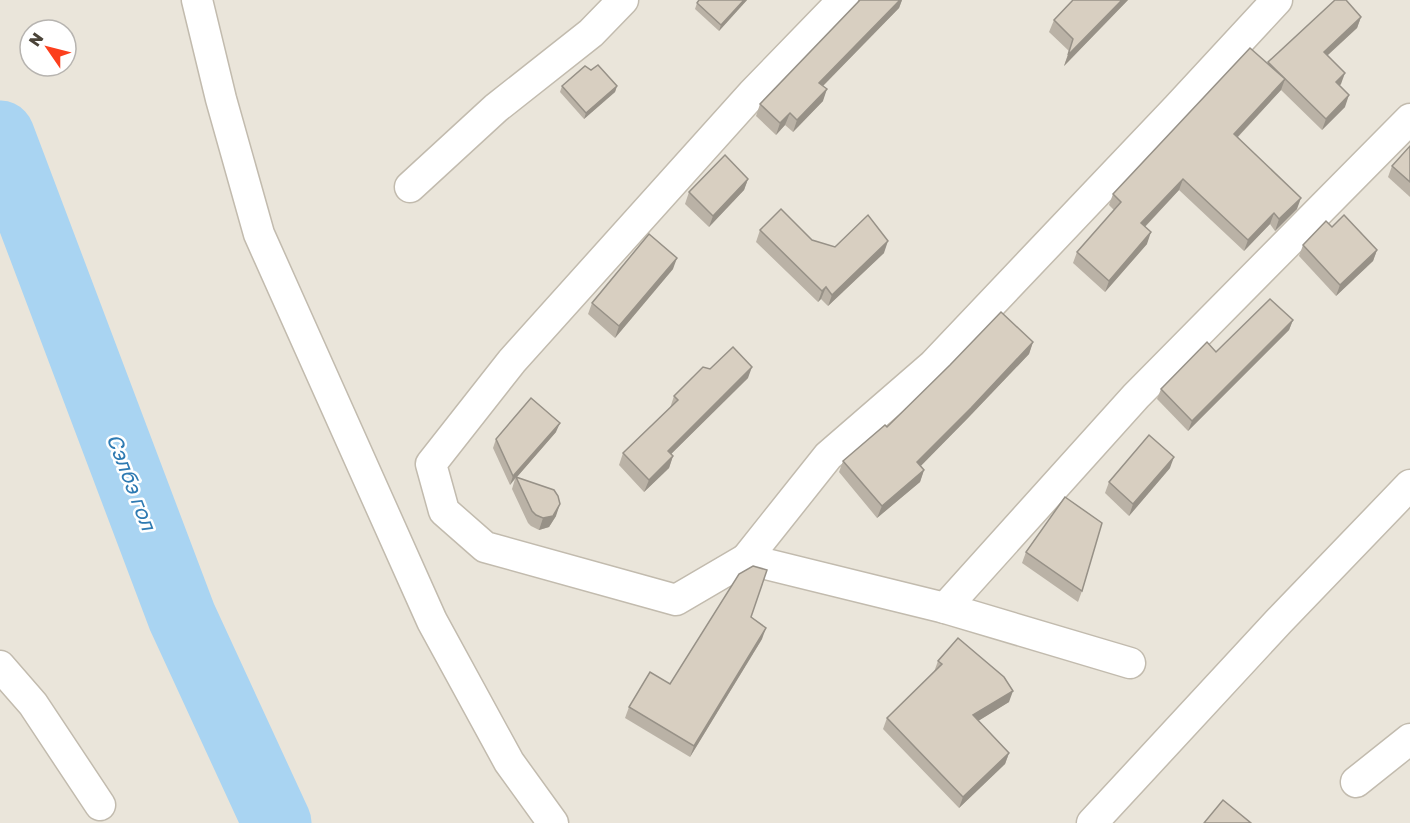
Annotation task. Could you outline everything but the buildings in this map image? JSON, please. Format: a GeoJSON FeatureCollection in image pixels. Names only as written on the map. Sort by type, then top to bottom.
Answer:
{"type":"FeatureCollection","features":[{"type":"Feature","properties":{"kind":"street"},"geometry":{"type":"LineString","coordinates":[[198,0],[221,99],[259,234],[432,621],[509,762],[553,823]]}},
{"type":"Feature","properties":{"kind":"street"},"geometry":{"type":"LineString","coordinates":[[410,187],[496,108],[591,33],[623,0]]}},
{"type":"Feature","properties":{"kind":"street"},"geometry":{"type":"LineString","coordinates":[[843,0],[752,94],[512,361],[431,464],[444,511],[485,547],[676,600],[746,559],[828,456],[933,365],[1277,0]]}},
{"type":"Feature","properties":{"kind":"street"},"geometry":{"type":"LineString","coordinates":[[945,608],[1136,396],[1410,119]]}},
{"type":"Feature","properties":{"kind":"street"},"geometry":{"type":"LineString","coordinates":[[1092,823],[1279,621],[1410,485]]}},
{"type":"Feature","properties":{"kind":"street"},"geometry":{"type":"LineString","coordinates":[[746,559],[945,608],[1130,663]]}},
{"type":"Feature","properties":{"kind":"street"},"geometry":{"type":"LineString","coordinates":[[0,666],[33,704],[100,805]]}},
{"type":"Feature","properties":{"kind":"street"},"geometry":{"type":"LineString","coordinates":[[1356,782],[1410,739]]}},
{"type":"Feature","properties":{"kind":"shaded area"},"geometry":{"type":"Polygon","coordinates":[[[0,0],[1410,0],[1410,823],[0,823],[0,0]]]}},
{"type":"Feature","properties":{"kind":"waterway","name":"Сэлбэ гол"},"geometry":{"type":"LineString","coordinates":[[0,135],[182,617],[277,823]]}}]}
